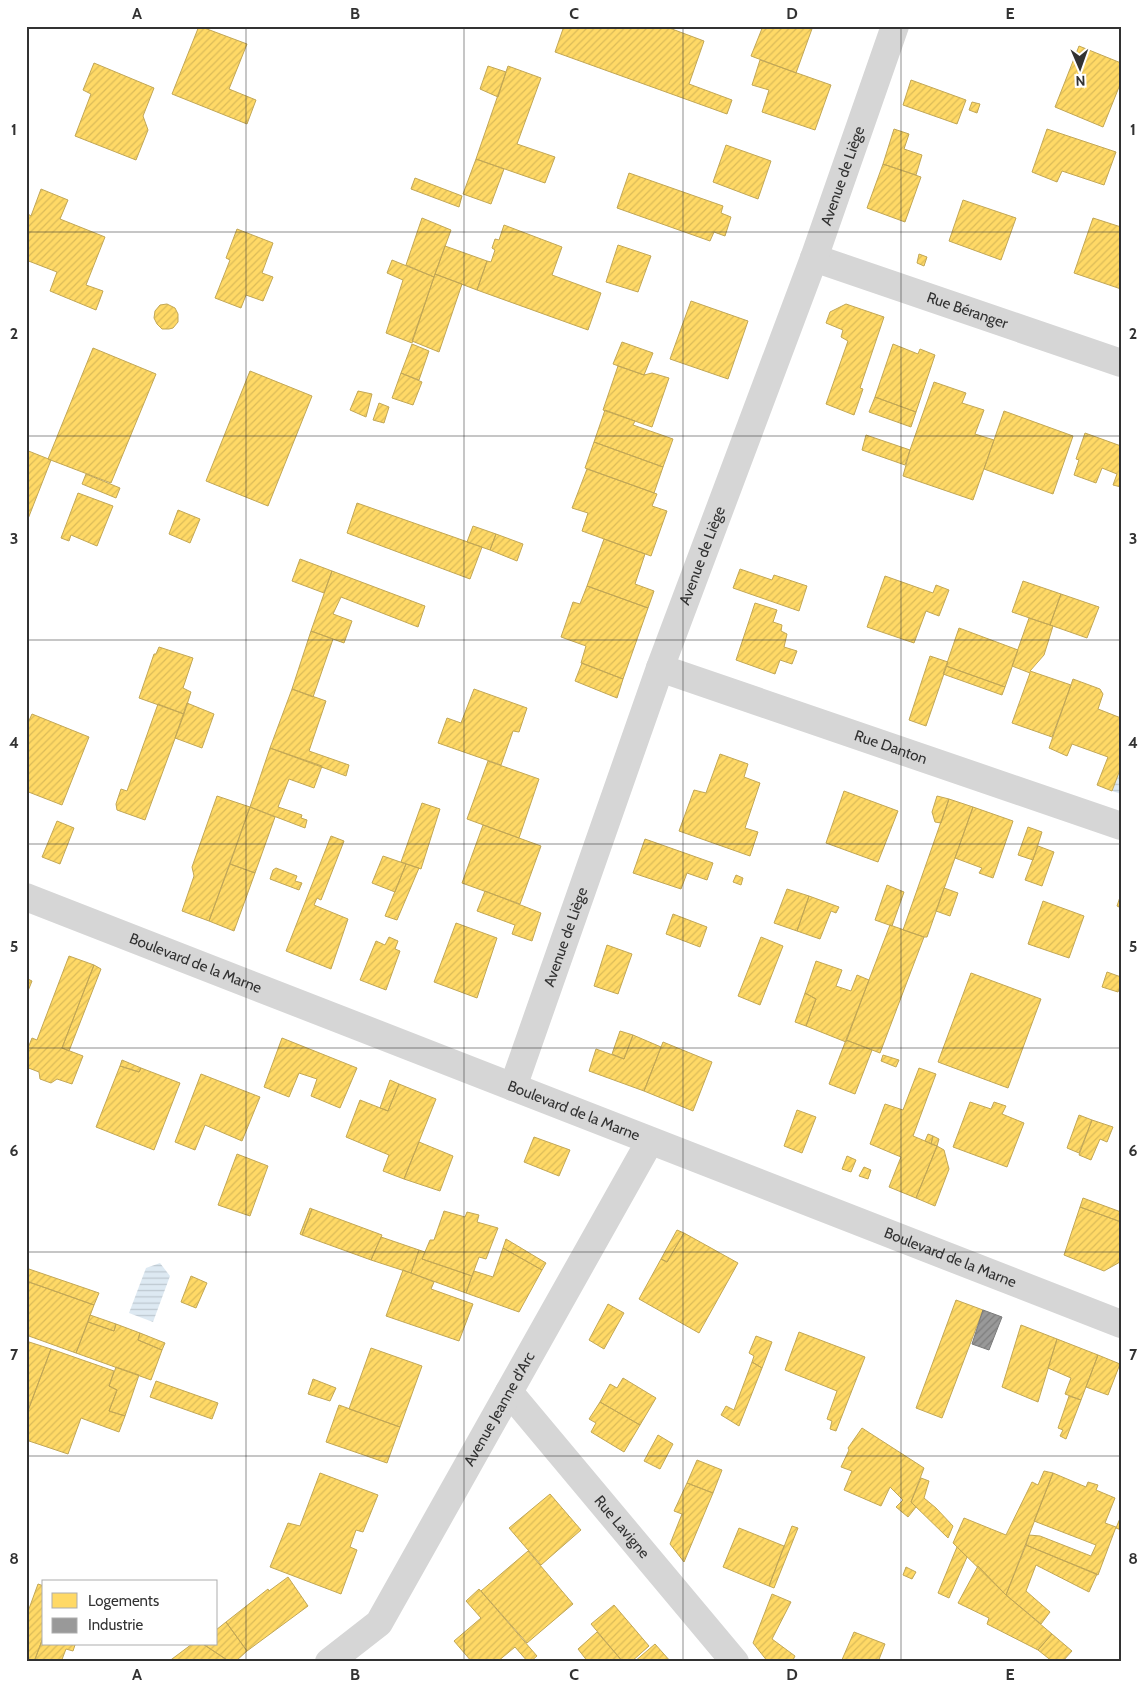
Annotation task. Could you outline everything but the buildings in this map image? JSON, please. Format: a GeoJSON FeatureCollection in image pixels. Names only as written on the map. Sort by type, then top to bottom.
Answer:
{"type":"FeatureCollection","features":[{"type":"Feature","properties":{"kind":"street","name":"Avenue de Liège"},"geometry":{"type":"LineString","coordinates":[[513,1087],[660,668],[814,258],[894,26]]}},
{"type":"Feature","properties":{"kind":"street","name":"Rue Béranger"},"geometry":{"type":"LineString","coordinates":[[814,258],[1121,363]]}},
{"type":"Feature","properties":{"kind":"street","name":"Rue Danton"},"geometry":{"type":"LineString","coordinates":[[660,668],[1121,826]]}},
{"type":"Feature","properties":{"kind":"street","name":"Boulevard de la Marne"},"geometry":{"type":"LineString","coordinates":[[26,897],[1121,1324]]}},
{"type":"Feature","properties":{"kind":"street","name":"Avenue Jeanne d'Arc"},"geometry":{"type":"LineString","coordinates":[[329,1662],[379,1623],[650,1141]]}},
{"type":"Feature","properties":{"kind":"street","name":"Rue Lavigne"},"geometry":{"type":"LineString","coordinates":[[509,1392],[735,1662]]}},
{"type":"Feature","properties":{"kind":"shaded area"},"geometry":{"type":"Polygon","coordinates":[[[1121,767],[1121,794],[1112,791],[1121,767]]]}},
{"type":"Feature","properties":{"kind":"shaded area"},"geometry":{"type":"Polygon","coordinates":[[[160,1263],[170,1276],[153,1322],[129,1313],[146,1268],[160,1263]]]}}]}
